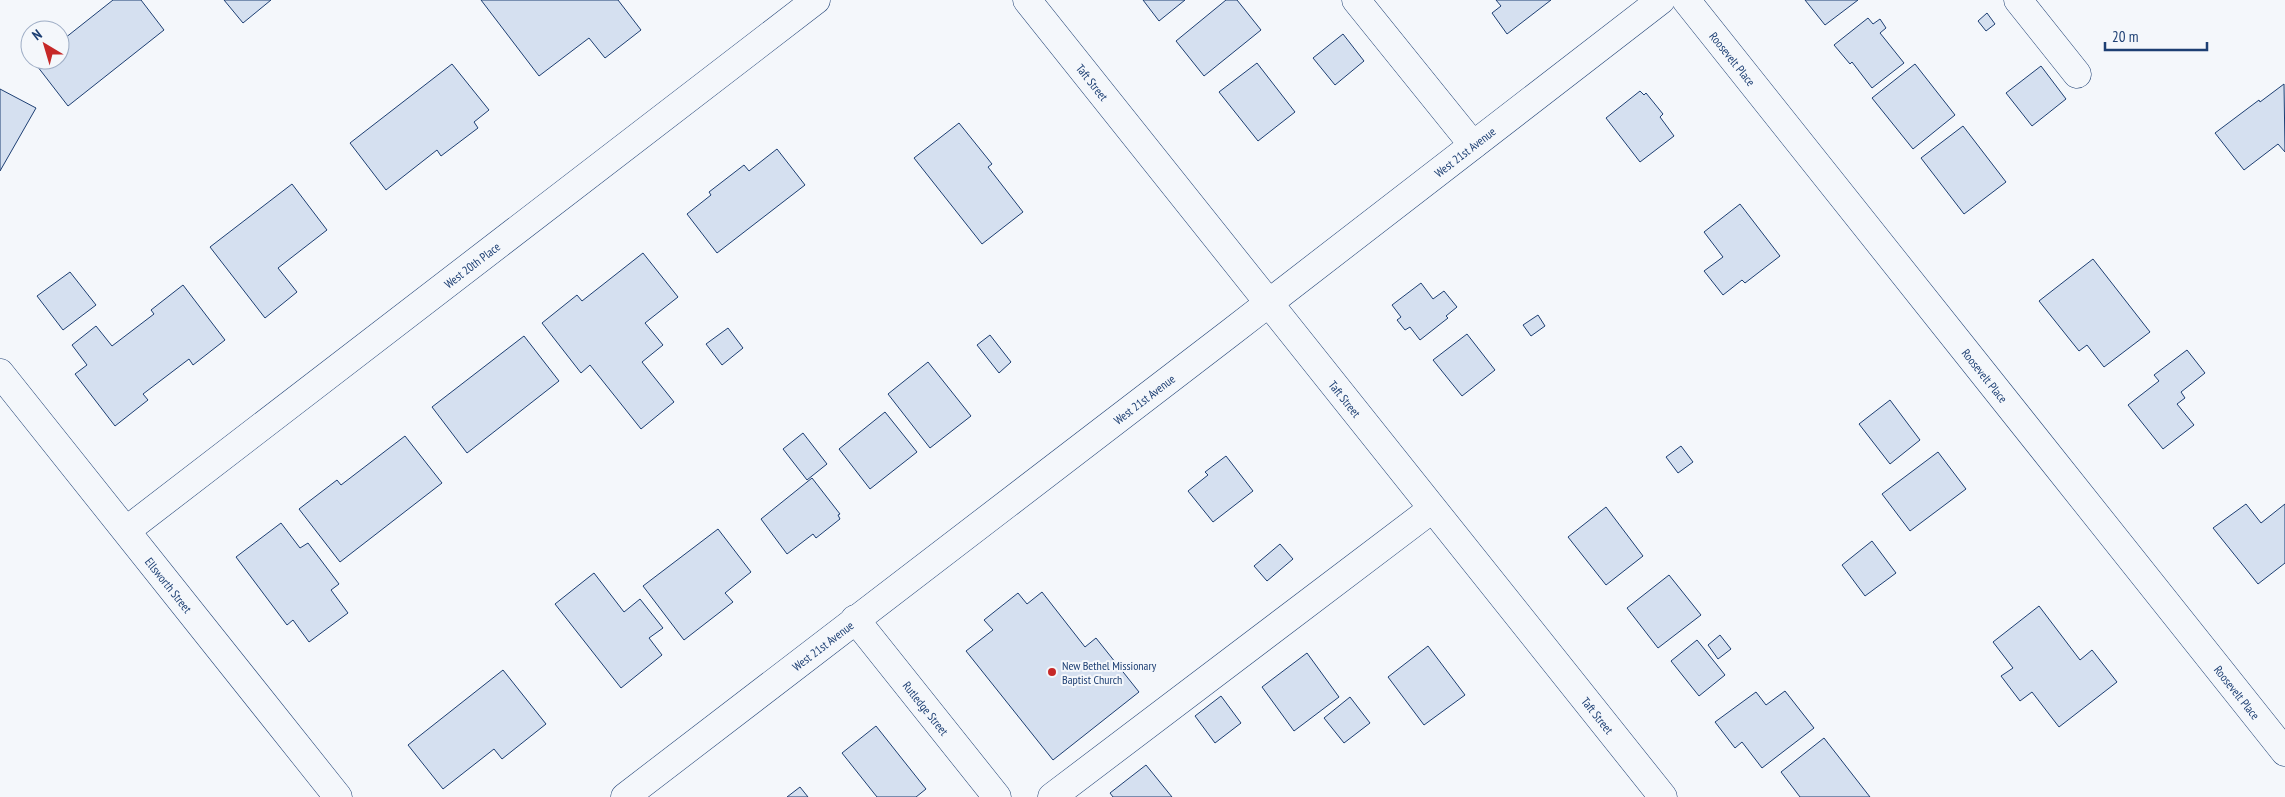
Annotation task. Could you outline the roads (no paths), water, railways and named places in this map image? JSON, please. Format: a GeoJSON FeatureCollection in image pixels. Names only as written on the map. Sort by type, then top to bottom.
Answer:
{"type":"FeatureCollection","features":[{"type":"Feature","properties":{"kind":"street","name":"West 20th Place"},"geometry":{"type":"LineString","coordinates":[[127,530],[816,0]]}},
{"type":"Feature","properties":{"kind":"street","name":"Taft Street"},"geometry":{"type":"LineString","coordinates":[[1027,0],[1662,797]]}},
{"type":"Feature","properties":{"kind":"street"},"geometry":{"type":"LineString","coordinates":[[1356,0],[1473,145]]}},
{"type":"Feature","properties":{"kind":"street","name":"West 21st Avenue"},"geometry":{"type":"LineString","coordinates":[[625,797],[855,619],[1269,304],[1660,0]]}},
{"type":"Feature","properties":{"kind":"street","name":"Roosevelt Place"},"geometry":{"type":"LineString","coordinates":[[1686,0],[2285,752]]}},
{"type":"Feature","properties":{"kind":"street"},"geometry":{"type":"LineString","coordinates":[[2018,0],[2077,74]]}},
{"type":"Feature","properties":{"kind":"street","name":"Ellsworth Street"},"geometry":{"type":"LineString","coordinates":[[0,373],[338,797]]}},
{"type":"Feature","properties":{"kind":"street"},"geometry":{"type":"LineString","coordinates":[[1052,797],[1432,509]]}},
{"type":"Feature","properties":{"kind":"street","name":"Rutledge Street"},"geometry":{"type":"LineString","coordinates":[[855,619],[997,797]]}},
{"type":"Feature","properties":{"kind":"place","name":"New Bethel Missionary Baptist Church"},"geometry":{"type":"Point","coordinates":[1052,672]}}]}
